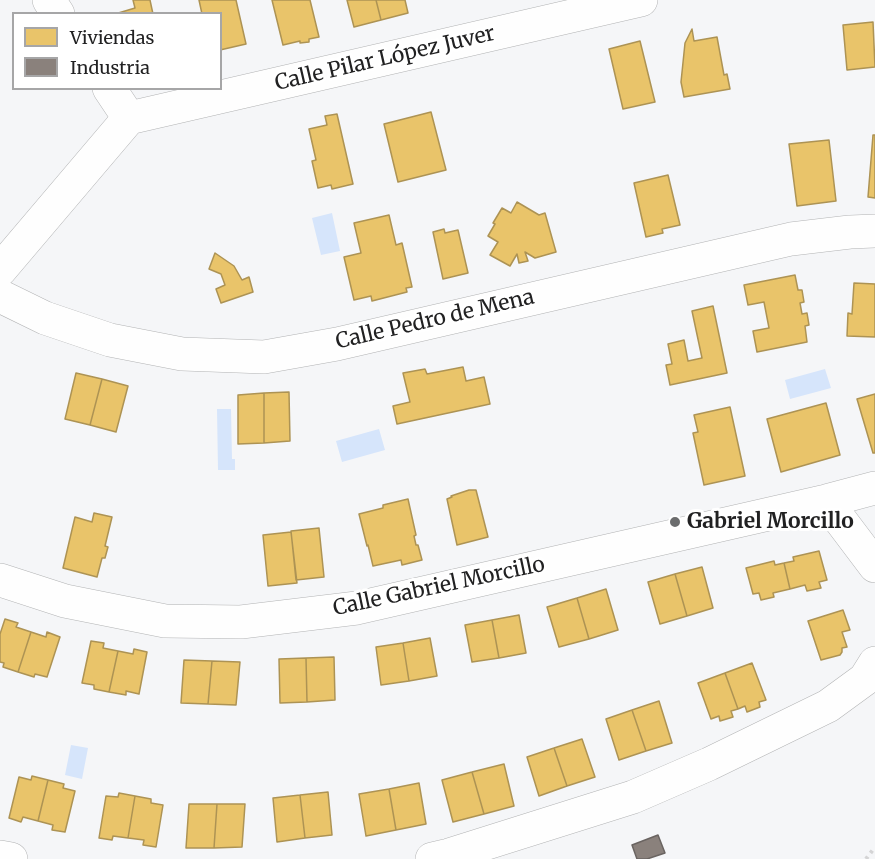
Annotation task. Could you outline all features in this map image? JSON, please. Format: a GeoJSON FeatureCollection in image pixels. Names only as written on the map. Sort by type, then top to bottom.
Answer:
{"type":"FeatureCollection","features":[{"type":"Feature","properties":{"kind":"street","name":"Calle Pilar López Juver"},"geometry":{"type":"LineString","coordinates":[[129,118],[641,0]]}},
{"type":"Feature","properties":{"kind":"street"},"geometry":{"type":"LineString","coordinates":[[0,270],[129,118],[110,90]]}},
{"type":"Feature","properties":{"kind":"street","name":"Calle Pedro de Mena"},"geometry":{"type":"LineString","coordinates":[[0,296],[45,318],[110,340],[182,354],[264,357],[337,344],[791,239],[850,231],[875,231]]}},
{"type":"Feature","properties":{"kind":"street","name":"Calle Gabriel Morcillo"},"geometry":{"type":"LineString","coordinates":[[0,580],[65,601],[165,621],[241,622],[357,608],[875,488]]}},
{"type":"Feature","properties":{"kind":"street"},"geometry":{"type":"LineString","coordinates":[[826,501],[875,566]]}},
{"type":"Feature","properties":{"kind":"street"},"geometry":{"type":"LineString","coordinates":[[432,859],[633,797],[709,764],[828,706],[865,679],[875,663]]}},
{"type":"Feature","properties":{"kind":"street"},"geometry":{"type":"LineString","coordinates":[[0,857],[11,859]]}},
{"type":"Feature","properties":{"kind":"path"},"geometry":{"type":"LineString","coordinates":[[866,859],[875,847]]}},
{"type":"Feature","properties":{"kind":"water"},"geometry":{"type":"Polygon","coordinates":[[[332,213],[340,251],[321,255],[312,218],[332,213]]]}},
{"type":"Feature","properties":{"kind":"water"},"geometry":{"type":"Polygon","coordinates":[[[825,369],[831,388],[790,399],[785,380],[825,369]]]}},
{"type":"Feature","properties":{"kind":"water"},"geometry":{"type":"Polygon","coordinates":[[[217,409],[231,409],[232,459],[235,459],[235,470],[218,470],[217,409]]]}},
{"type":"Feature","properties":{"kind":"water"},"geometry":{"type":"Polygon","coordinates":[[[379,429],[385,450],[342,462],[336,441],[379,429]]]}},
{"type":"Feature","properties":{"kind":"water"},"geometry":{"type":"Polygon","coordinates":[[[71,745],[88,748],[82,779],[65,775],[71,745]]]}},
{"type":"Feature","properties":{"kind":"building: Viviendas"},"geometry":{"type":"Polygon","coordinates":[[[133,0],[150,0],[153,12],[122,12],[135,8],[133,0]]]}},
{"type":"Feature","properties":{"kind":"building: Viviendas"},"geometry":{"type":"Polygon","coordinates":[[[199,0],[236,0],[246,44],[222,50],[222,12],[202,12],[199,0]]]}},
{"type":"Feature","properties":{"kind":"building: Viviendas"},"geometry":{"type":"Polygon","coordinates":[[[272,0],[310,0],[319,37],[309,39],[309,42],[300,43],[300,41],[283,45],[272,0]]]}},
{"type":"Feature","properties":{"kind":"building: Viviendas"},"geometry":{"type":"Polygon","coordinates":[[[347,0],[376,0],[381,20],[354,27],[347,0]]]}},
{"type":"Feature","properties":{"kind":"building: Viviendas"},"geometry":{"type":"Polygon","coordinates":[[[376,0],[405,0],[408,13],[381,20],[376,0]]]}},
{"type":"Feature","properties":{"kind":"building: Viviendas"},"geometry":{"type":"Polygon","coordinates":[[[873,22],[875,67],[847,70],[843,25],[873,22]]]}},
{"type":"Feature","properties":{"kind":"building: Viviendas"},"geometry":{"type":"Polygon","coordinates":[[[692,29],[694,41],[717,37],[724,75],[727,74],[730,89],[684,97],[681,82],[685,43],[692,29]]]}},
{"type":"Feature","properties":{"kind":"building: Viviendas"},"geometry":{"type":"Polygon","coordinates":[[[640,41],[655,102],[623,109],[609,49],[640,41]]]}},
{"type":"Feature","properties":{"kind":"building: Viviendas"},"geometry":{"type":"Polygon","coordinates":[[[431,112],[446,170],[398,182],[384,124],[431,112]]]}},
{"type":"Feature","properties":{"kind":"building: Viviendas"},"geometry":{"type":"Polygon","coordinates":[[[337,114],[353,184],[332,189],[331,185],[318,188],[312,161],[316,160],[309,129],[327,125],[325,116],[337,114]]]}},
{"type":"Feature","properties":{"kind":"building: Viviendas"},"geometry":{"type":"Polygon","coordinates":[[[873,135],[875,135],[875,198],[868,197],[873,135]]]}},
{"type":"Feature","properties":{"kind":"building: Viviendas"},"geometry":{"type":"Polygon","coordinates":[[[829,140],[836,201],[797,206],[789,144],[829,140]]]}},
{"type":"Feature","properties":{"kind":"building: Viviendas"},"geometry":{"type":"Polygon","coordinates":[[[668,175],[680,225],[662,229],[663,233],[646,237],[634,183],[668,175]]]}},
{"type":"Feature","properties":{"kind":"building: Viviendas"},"geometry":{"type":"Polygon","coordinates":[[[517,202],[539,215],[545,213],[556,252],[535,258],[525,252],[528,261],[519,263],[517,254],[510,266],[490,255],[498,242],[488,236],[502,208],[511,213],[517,202]]]}},
{"type":"Feature","properties":{"kind":"building: Viviendas"},"geometry":{"type":"Polygon","coordinates":[[[389,215],[396,245],[402,243],[412,287],[406,288],[407,292],[372,301],[371,296],[354,300],[344,257],[361,253],[354,223],[389,215]]]}},
{"type":"Feature","properties":{"kind":"building: Viviendas"},"geometry":{"type":"Polygon","coordinates":[[[444,229],[445,233],[458,230],[468,273],[443,279],[433,232],[444,229]]]}},
{"type":"Feature","properties":{"kind":"building: Viviendas"},"geometry":{"type":"Polygon","coordinates":[[[215,253],[234,266],[242,280],[249,277],[253,292],[221,303],[216,289],[225,285],[221,274],[209,269],[215,253]]]}},
{"type":"Feature","properties":{"kind":"building: Viviendas"},"geometry":{"type":"Polygon","coordinates":[[[795,275],[798,290],[802,290],[804,302],[800,303],[802,314],[807,313],[809,325],[805,326],[807,342],[757,352],[753,331],[769,328],[764,302],[748,305],[744,285],[795,275]]]}},
{"type":"Feature","properties":{"kind":"building: Viviendas"},"geometry":{"type":"Polygon","coordinates":[[[854,283],[875,284],[875,337],[847,336],[848,313],[852,314],[854,283]]]}},
{"type":"Feature","properties":{"kind":"building: Viviendas"},"geometry":{"type":"Polygon","coordinates":[[[713,306],[727,373],[670,385],[666,365],[672,364],[668,344],[684,340],[688,361],[702,358],[692,311],[713,306]]]}},
{"type":"Feature","properties":{"kind":"building: Viviendas"},"geometry":{"type":"Polygon","coordinates":[[[463,367],[466,381],[484,377],[490,404],[397,424],[393,406],[410,402],[403,373],[425,369],[427,374],[463,367]]]}},
{"type":"Feature","properties":{"kind":"building: Viviendas"},"geometry":{"type":"Polygon","coordinates":[[[76,373],[102,379],[90,425],[65,419],[76,373]]]}},
{"type":"Feature","properties":{"kind":"building: Viviendas"},"geometry":{"type":"Polygon","coordinates":[[[102,379],[128,386],[116,432],[90,425],[102,379]]]}},
{"type":"Feature","properties":{"kind":"building: Viviendas"},"geometry":{"type":"Polygon","coordinates":[[[289,392],[290,441],[264,443],[264,393],[289,392]]]}},
{"type":"Feature","properties":{"kind":"building: Viviendas"},"geometry":{"type":"Polygon","coordinates":[[[264,393],[264,443],[238,444],[238,395],[264,393]]]}},
{"type":"Feature","properties":{"kind":"building: Viviendas"},"geometry":{"type":"Polygon","coordinates":[[[875,394],[875,453],[873,453],[857,399],[875,394]]]}},
{"type":"Feature","properties":{"kind":"building: Viviendas"},"geometry":{"type":"Polygon","coordinates":[[[826,403],[840,455],[781,472],[767,419],[826,403]]]}},
{"type":"Feature","properties":{"kind":"building: Viviendas"},"geometry":{"type":"Polygon","coordinates":[[[730,407],[745,476],[704,485],[693,433],[698,432],[694,415],[730,407]]]}},
{"type":"Feature","properties":{"kind":"building: Viviendas"},"geometry":{"type":"Polygon","coordinates":[[[469,490],[476,490],[488,537],[457,545],[447,499],[469,490]]]}},
{"type":"Feature","properties":{"kind":"building: Viviendas"},"geometry":{"type":"Polygon","coordinates":[[[408,499],[416,545],[418,545],[422,560],[402,565],[401,560],[373,566],[359,514],[408,499]]]}},
{"type":"Feature","properties":{"kind":"building: Viviendas"},"geometry":{"type":"Polygon","coordinates":[[[94,513],[112,517],[105,546],[108,547],[105,558],[102,558],[97,577],[63,568],[75,517],[92,522],[94,513]]]}},
{"type":"Feature","properties":{"kind":"building: Viviendas"},"geometry":{"type":"Polygon","coordinates":[[[319,528],[324,577],[296,580],[291,531],[319,528]]]}},
{"type":"Feature","properties":{"kind":"building: Viviendas"},"geometry":{"type":"Polygon","coordinates":[[[291,532],[297,583],[268,586],[263,535],[291,532]]]}},
{"type":"Feature","properties":{"kind":"building: Viviendas"},"geometry":{"type":"Polygon","coordinates":[[[819,551],[827,580],[819,582],[821,588],[807,591],[805,585],[790,589],[784,563],[794,561],[793,557],[819,551]]]}},
{"type":"Feature","properties":{"kind":"building: Viviendas"},"geometry":{"type":"Polygon","coordinates":[[[774,561],[775,565],[784,563],[790,589],[773,593],[774,597],[761,600],[759,593],[753,594],[746,568],[774,561]]]}},
{"type":"Feature","properties":{"kind":"building: Viviendas"},"geometry":{"type":"Polygon","coordinates":[[[702,567],[713,608],[687,616],[675,574],[702,567]]]}},
{"type":"Feature","properties":{"kind":"building: Viviendas"},"geometry":{"type":"Polygon","coordinates":[[[675,574],[687,616],[660,624],[648,582],[675,574]]]}},
{"type":"Feature","properties":{"kind":"building: Viviendas"},"geometry":{"type":"Polygon","coordinates":[[[606,589],[618,630],[589,639],[577,598],[606,589]]]}},
{"type":"Feature","properties":{"kind":"building: Viviendas"},"geometry":{"type":"Polygon","coordinates":[[[577,598],[589,639],[559,647],[547,607],[577,598]]]}},
{"type":"Feature","properties":{"kind":"building: Viviendas"},"geometry":{"type":"Polygon","coordinates":[[[843,610],[850,630],[842,632],[847,647],[842,648],[840,655],[821,660],[808,621],[843,610]]]}},
{"type":"Feature","properties":{"kind":"building: Viviendas"},"geometry":{"type":"Polygon","coordinates":[[[519,615],[526,653],[499,658],[492,620],[519,615]]]}},
{"type":"Feature","properties":{"kind":"building: Viviendas"},"geometry":{"type":"Polygon","coordinates":[[[5,619],[18,623],[16,627],[31,632],[18,672],[3,667],[4,663],[0,662],[0,634],[5,619]]]}},
{"type":"Feature","properties":{"kind":"building: Viviendas"},"geometry":{"type":"Polygon","coordinates":[[[492,620],[499,658],[472,662],[465,625],[492,620]]]}},
{"type":"Feature","properties":{"kind":"building: Viviendas"},"geometry":{"type":"Polygon","coordinates":[[[31,632],[46,637],[47,632],[60,637],[47,677],[35,674],[34,677],[18,672],[31,632]]]}},
{"type":"Feature","properties":{"kind":"building: Viviendas"},"geometry":{"type":"Polygon","coordinates":[[[430,638],[437,676],[409,681],[403,643],[430,638]]]}},
{"type":"Feature","properties":{"kind":"building: Viviendas"},"geometry":{"type":"Polygon","coordinates":[[[91,641],[104,643],[103,648],[118,651],[109,692],[94,689],[94,685],[82,683],[91,641]]]}},
{"type":"Feature","properties":{"kind":"building: Viviendas"},"geometry":{"type":"Polygon","coordinates":[[[403,643],[409,681],[381,685],[376,647],[403,643]]]}},
{"type":"Feature","properties":{"kind":"building: Viviendas"},"geometry":{"type":"Polygon","coordinates":[[[134,649],[147,652],[139,694],[126,691],[126,695],[109,692],[118,651],[133,654],[134,649]]]}},
{"type":"Feature","properties":{"kind":"building: Viviendas"},"geometry":{"type":"Polygon","coordinates":[[[334,657],[335,700],[307,702],[306,658],[334,657]]]}},
{"type":"Feature","properties":{"kind":"building: Viviendas"},"geometry":{"type":"Polygon","coordinates":[[[306,658],[307,702],[280,703],[279,659],[306,658]]]}},
{"type":"Feature","properties":{"kind":"building: Viviendas"},"geometry":{"type":"Polygon","coordinates":[[[184,660],[212,661],[208,704],[181,703],[184,660]]]}},
{"type":"Feature","properties":{"kind":"building: Viviendas"},"geometry":{"type":"Polygon","coordinates":[[[212,661],[240,662],[236,705],[208,704],[212,661]]]}},
{"type":"Feature","properties":{"kind":"building: Viviendas"},"geometry":{"type":"Polygon","coordinates":[[[752,663],[766,700],[759,702],[760,707],[747,712],[745,706],[738,709],[725,673],[752,663]]]}},
{"type":"Feature","properties":{"kind":"building: Viviendas"},"geometry":{"type":"Polygon","coordinates":[[[725,673],[738,709],[731,711],[733,717],[720,721],[719,716],[711,719],[698,683],[725,673]]]}},
{"type":"Feature","properties":{"kind":"building: Viviendas"},"geometry":{"type":"Polygon","coordinates":[[[659,701],[672,743],[646,751],[632,710],[659,701]]]}},
{"type":"Feature","properties":{"kind":"building: Viviendas"},"geometry":{"type":"Polygon","coordinates":[[[632,710],[646,751],[619,760],[606,719],[632,710]]]}},
{"type":"Feature","properties":{"kind":"building: Viviendas"},"geometry":{"type":"Polygon","coordinates":[[[582,739],[595,777],[567,786],[554,748],[582,739]]]}},
{"type":"Feature","properties":{"kind":"building: Viviendas"},"geometry":{"type":"Polygon","coordinates":[[[554,748],[567,786],[539,796],[527,757],[554,748]]]}},
{"type":"Feature","properties":{"kind":"building: Viviendas"},"geometry":{"type":"Polygon","coordinates":[[[504,764],[514,806],[484,814],[472,772],[504,764]]]}},
{"type":"Feature","properties":{"kind":"building: Viviendas"},"geometry":{"type":"Polygon","coordinates":[[[472,772],[484,814],[453,822],[442,780],[472,772]]]}},
{"type":"Feature","properties":{"kind":"building: Viviendas"},"geometry":{"type":"Polygon","coordinates":[[[32,776],[48,780],[38,821],[23,817],[21,822],[9,818],[19,777],[31,780],[32,776]]]}},
{"type":"Feature","properties":{"kind":"building: Viviendas"},"geometry":{"type":"Polygon","coordinates":[[[48,780],[64,784],[63,788],[75,791],[65,832],[52,830],[53,825],[38,821],[48,780]]]}},
{"type":"Feature","properties":{"kind":"building: Viviendas"},"geometry":{"type":"Polygon","coordinates":[[[419,783],[426,824],[396,830],[389,789],[419,783]]]}},
{"type":"Feature","properties":{"kind":"building: Viviendas"},"geometry":{"type":"Polygon","coordinates":[[[389,789],[396,830],[366,836],[359,794],[389,789]]]}},
{"type":"Feature","properties":{"kind":"building: Viviendas"},"geometry":{"type":"Polygon","coordinates":[[[328,792],[332,835],[305,838],[300,795],[328,792]]]}},
{"type":"Feature","properties":{"kind":"building: Viviendas"},"geometry":{"type":"Polygon","coordinates":[[[119,793],[135,796],[128,838],[113,836],[112,840],[99,838],[106,796],[118,797],[119,793]]]}},
{"type":"Feature","properties":{"kind":"building: Viviendas"},"geometry":{"type":"Polygon","coordinates":[[[300,795],[305,838],[277,842],[273,798],[300,795]]]}},
{"type":"Feature","properties":{"kind":"building: Viviendas"},"geometry":{"type":"Polygon","coordinates":[[[135,796],[151,799],[151,803],[163,805],[156,847],[143,845],[144,840],[128,838],[135,796]]]}},
{"type":"Feature","properties":{"kind":"building: Viviendas"},"geometry":{"type":"Polygon","coordinates":[[[189,804],[217,804],[214,848],[186,848],[189,804]]]}},
{"type":"Feature","properties":{"kind":"building: Viviendas"},"geometry":{"type":"Polygon","coordinates":[[[217,804],[245,804],[242,847],[214,848],[217,804]]]}},
{"type":"Feature","properties":{"kind":"building: Industria"},"geometry":{"type":"Polygon","coordinates":[[[658,835],[665,853],[647,859],[637,859],[632,845],[658,835]]]}},
{"type":"Feature","properties":{"kind":"place","name":"Gabriel Morcillo"},"geometry":{"type":"Point","coordinates":[675,522]}}]}
